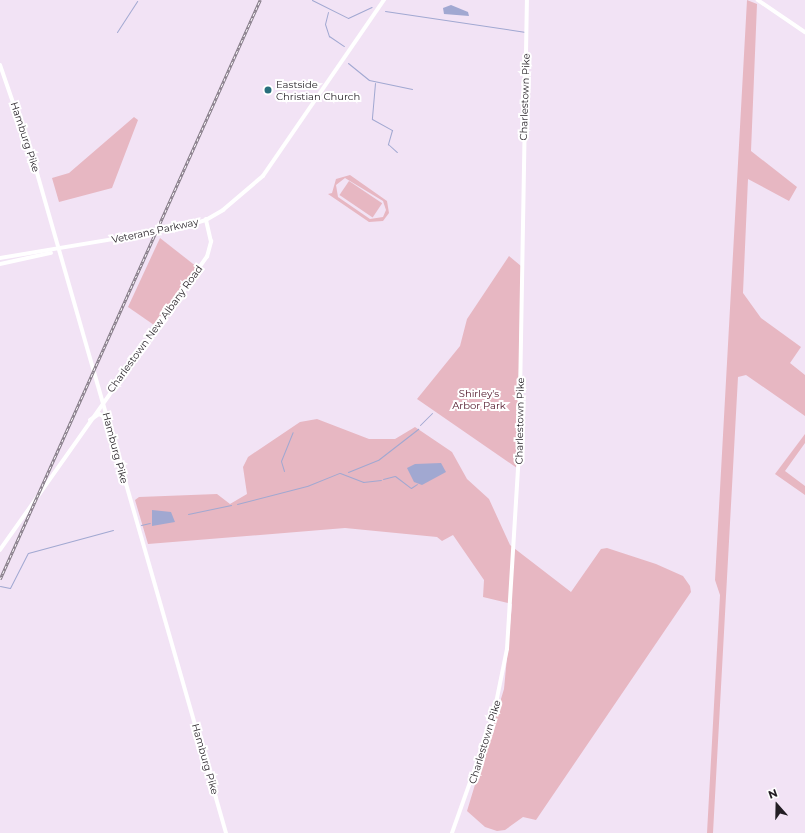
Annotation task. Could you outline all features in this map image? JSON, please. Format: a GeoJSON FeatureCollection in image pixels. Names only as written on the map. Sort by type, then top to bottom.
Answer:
{"type":"FeatureCollection","features":[{"type":"Feature","properties":{"kind":"main road","name":"Veterans Parkway"},"geometry":{"type":"LineString","coordinates":[[0,264],[58,250],[206,220],[245,194],[263,176],[384,0]]}},
{"type":"Feature","properties":{"kind":"main road","name":"Charlestown Pike"},"geometry":{"type":"LineString","coordinates":[[452,833],[493,718],[507,649],[519,454],[527,0]]}},
{"type":"Feature","properties":{"kind":"main road"},"geometry":{"type":"LineString","coordinates":[[758,0],[805,32]]}},
{"type":"Feature","properties":{"kind":"main road","name":"Hamburg Pike"},"geometry":{"type":"LineString","coordinates":[[0,65],[32,157],[226,833]]}},
{"type":"Feature","properties":{"kind":"main road","name":"Charlestown New Albany Road"},"geometry":{"type":"LineString","coordinates":[[0,550],[102,403],[207,257],[211,242],[206,220]]}},
{"type":"Feature","properties":{"kind":"main road","name":"Veterans Parkway"},"geometry":{"type":"LineString","coordinates":[[0,258],[58,250]]}},
{"type":"Feature","properties":{"kind":"main road"},"geometry":{"type":"LineString","coordinates":[[90,420],[99,414],[107,418]]}},
{"type":"Feature","properties":{"kind":"green space"},"geometry":{"type":"Polygon","coordinates":[[[747,0],[757,4],[751,151],[797,187],[789,201],[748,179],[743,293],[761,318],[801,347],[790,363],[805,375],[805,416],[746,375],[738,377],[713,833],[707,833],[720,595],[715,580],[747,0]]]}},
{"type":"Feature","properties":{"kind":"green space"},"geometry":{"type":"Polygon","coordinates":[[[134,117],[138,120],[112,188],[59,202],[52,178],[69,173],[134,117]]]}},
{"type":"Feature","properties":{"kind":"green space"},"geometry":{"type":"Polygon","coordinates":[[[350,175],[387,201],[389,213],[383,221],[369,222],[328,194],[332,193],[336,179],[350,175]],[[345,178],[336,185],[338,197],[370,219],[383,217],[386,210],[383,201],[345,178]]]}},
{"type":"Feature","properties":{"kind":"green space"},"geometry":{"type":"Polygon","coordinates":[[[349,181],[382,203],[373,217],[339,195],[349,181]]]}},
{"type":"Feature","properties":{"kind":"green space"},"geometry":{"type":"Polygon","coordinates":[[[160,238],[197,267],[154,325],[128,307],[160,238]]]}},
{"type":"Feature","properties":{"kind":"green space","name":"Shirley's Arbor Park"},"geometry":{"type":"Polygon","coordinates":[[[509,256],[521,266],[517,468],[417,399],[460,346],[467,319],[509,256]]]}},
{"type":"Feature","properties":{"kind":"green space"},"geometry":{"type":"Polygon","coordinates":[[[317,419],[369,439],[395,439],[415,427],[452,452],[467,479],[489,499],[510,545],[571,592],[601,549],[607,548],[656,564],[683,576],[690,586],[691,592],[536,820],[523,817],[505,830],[497,831],[485,827],[467,811],[504,689],[512,604],[483,597],[484,580],[453,535],[442,541],[437,537],[345,528],[148,544],[135,500],[139,497],[217,494],[230,504],[247,494],[243,467],[248,457],[300,422],[317,419]]]}},
{"type":"Feature","properties":{"kind":"green space"},"geometry":{"type":"Polygon","coordinates":[[[805,434],[805,443],[785,471],[805,486],[805,495],[775,474],[805,434]]]}},
{"type":"Feature","properties":{"kind":"water"},"geometry":{"type":"Polygon","coordinates":[[[451,5],[468,12],[469,16],[444,14],[443,8],[451,5]]]}},
{"type":"Feature","properties":{"kind":"water"},"geometry":{"type":"Polygon","coordinates":[[[441,463],[446,472],[422,485],[414,482],[407,468],[415,464],[441,463]]]}},
{"type":"Feature","properties":{"kind":"water"},"geometry":{"type":"Polygon","coordinates":[[[152,510],[171,512],[175,522],[152,526],[152,510]]]}},
{"type":"Feature","properties":{"kind":"waterway"},"geometry":{"type":"LineString","coordinates":[[312,0],[348,18],[372,7]]}},
{"type":"Feature","properties":{"kind":"waterway"},"geometry":{"type":"LineString","coordinates":[[117,32],[137,1]]}},
{"type":"Feature","properties":{"kind":"waterway"},"geometry":{"type":"LineString","coordinates":[[385,11],[525,32]]}},
{"type":"Feature","properties":{"kind":"waterway"},"geometry":{"type":"LineString","coordinates":[[328,12],[325,24],[329,36],[344,46]]}},
{"type":"Feature","properties":{"kind":"waterway"},"geometry":{"type":"LineString","coordinates":[[348,63],[369,80],[412,89]]}},
{"type":"Feature","properties":{"kind":"waterway"},"geometry":{"type":"LineString","coordinates":[[375,83],[372,119],[392,130],[388,144],[397,152]]}},
{"type":"Feature","properties":{"kind":"waterway"},"geometry":{"type":"LineString","coordinates":[[420,425],[432,413]]}},
{"type":"Feature","properties":{"kind":"waterway"},"geometry":{"type":"LineString","coordinates":[[348,472],[378,460],[418,429]]}},
{"type":"Feature","properties":{"kind":"waterway"},"geometry":{"type":"LineString","coordinates":[[284,471],[281,461],[293,432]]}},
{"type":"Feature","properties":{"kind":"waterway"},"geometry":{"type":"LineString","coordinates":[[237,504],[307,486],[340,473],[363,482],[381,480]]}},
{"type":"Feature","properties":{"kind":"waterway"},"geometry":{"type":"LineString","coordinates":[[383,479],[395,476],[411,488],[417,484]]}},
{"type":"Feature","properties":{"kind":"waterway"},"geometry":{"type":"LineString","coordinates":[[188,514],[231,505]]}},
{"type":"Feature","properties":{"kind":"waterway"},"geometry":{"type":"LineString","coordinates":[[141,525],[150,523]]}},
{"type":"Feature","properties":{"kind":"waterway"},"geometry":{"type":"LineString","coordinates":[[0,586],[10,588],[28,553],[113,530]]}},
{"type":"Feature","properties":{"kind":"railway"},"geometry":{"type":"LineString","coordinates":[[0,579],[260,0]]}},
{"type":"Feature","properties":{"kind":"place","name":"Eastside Christian Church"},"geometry":{"type":"Point","coordinates":[268,90]}}]}
